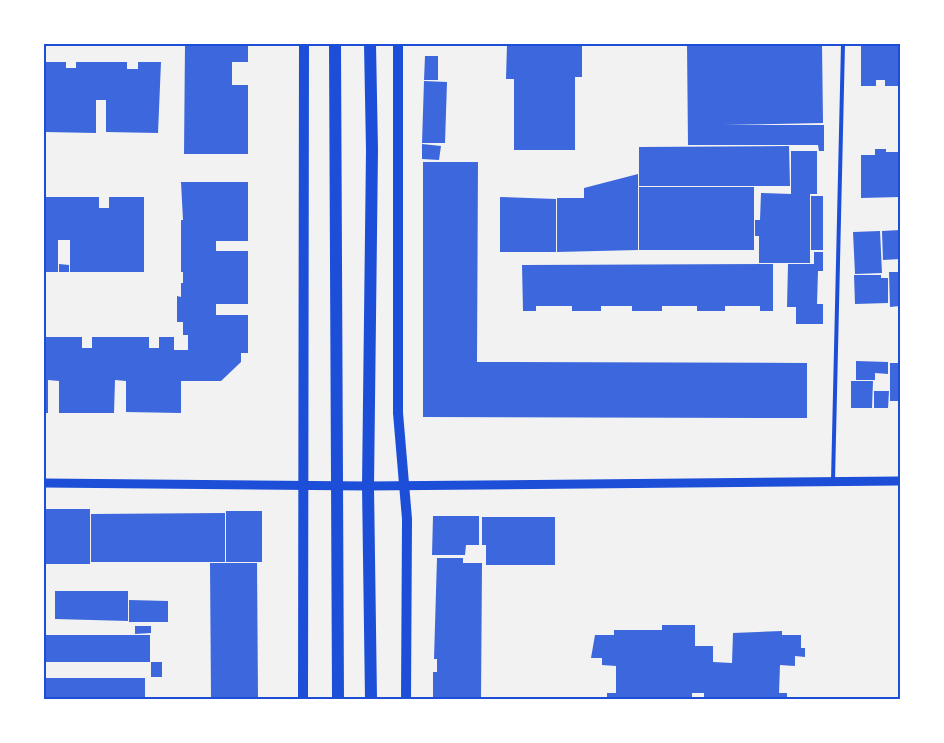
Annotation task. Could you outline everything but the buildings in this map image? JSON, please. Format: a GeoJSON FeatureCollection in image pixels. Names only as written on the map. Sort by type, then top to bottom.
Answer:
{"type":"FeatureCollection","features":[{"type":"Feature","properties":{"kind":"main road"},"geometry":{"type":"LineString","coordinates":[[303,699],[304,44]]}},
{"type":"Feature","properties":{"kind":"main road"},"geometry":{"type":"LineString","coordinates":[[335,44],[338,699]]}},
{"type":"Feature","properties":{"kind":"main road"},"geometry":{"type":"LineString","coordinates":[[370,44],[372,160],[368,486],[371,699]]}},
{"type":"Feature","properties":{"kind":"main road"},"geometry":{"type":"LineString","coordinates":[[398,44],[398,413],[407,519],[406,699]]}},
{"type":"Feature","properties":{"kind":"street"},"geometry":{"type":"LineString","coordinates":[[44,483],[404,486],[900,480]]}},
{"type":"Feature","properties":{"kind":"lane"},"geometry":{"type":"LineString","coordinates":[[833,481],[842,44]]}}]}
